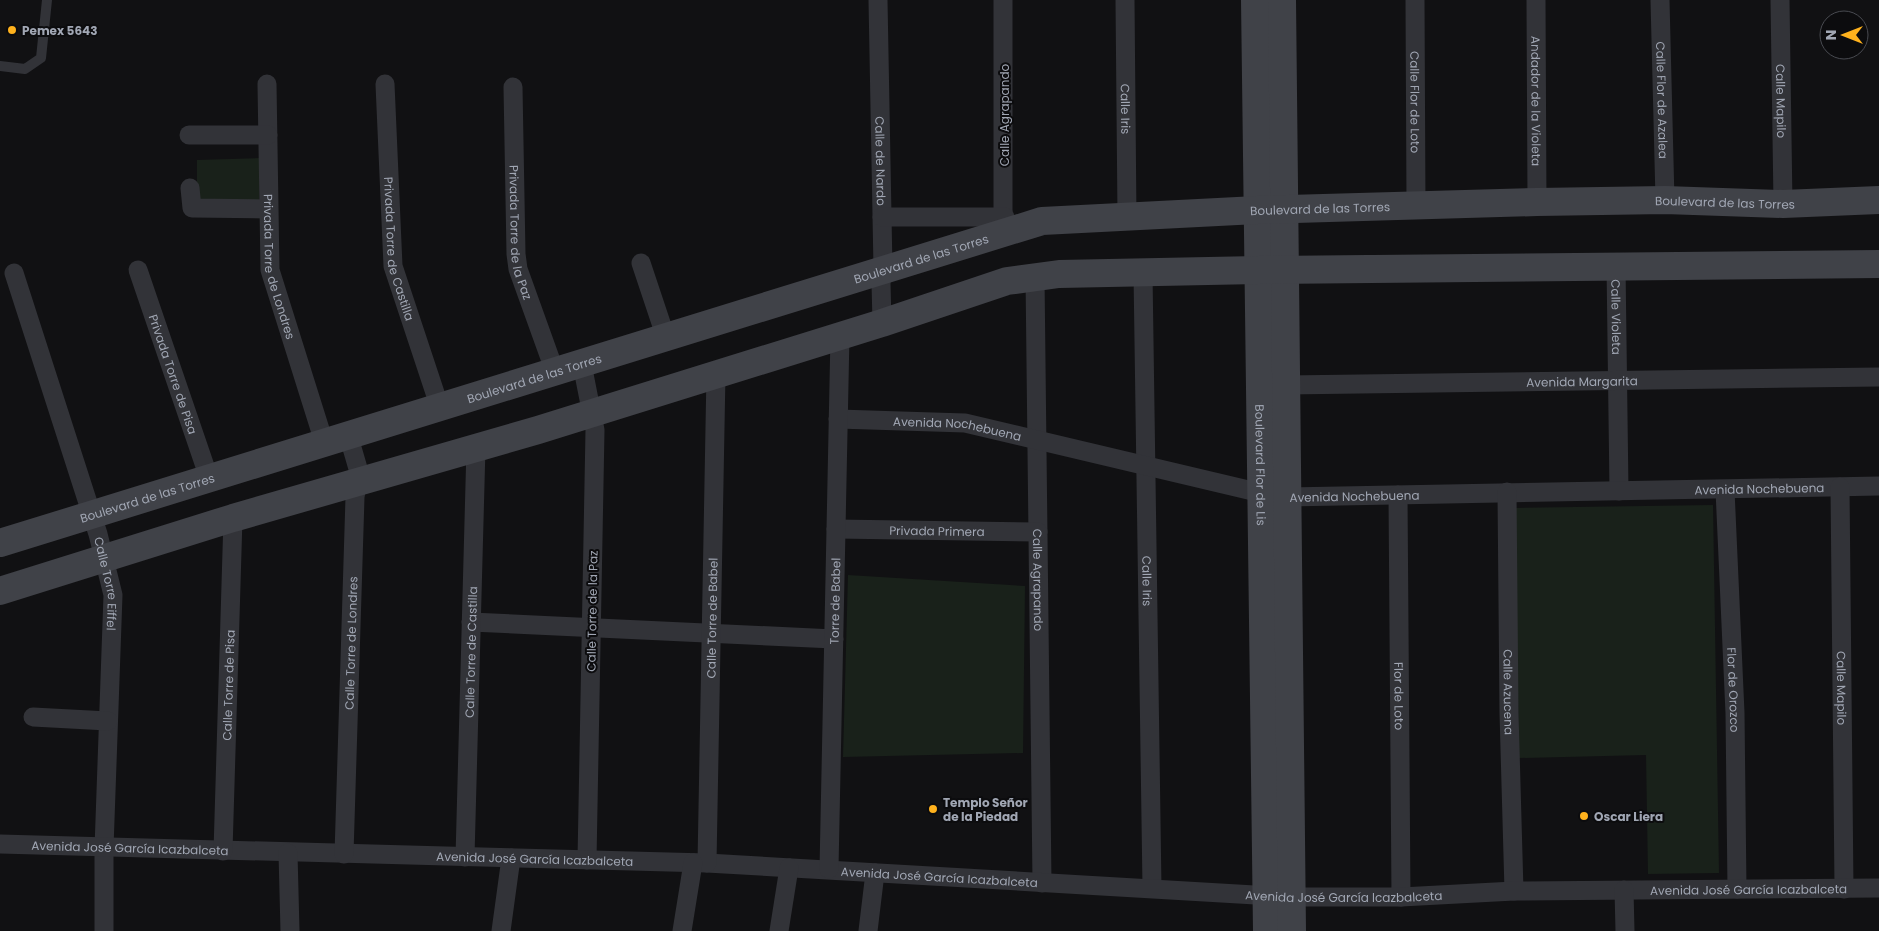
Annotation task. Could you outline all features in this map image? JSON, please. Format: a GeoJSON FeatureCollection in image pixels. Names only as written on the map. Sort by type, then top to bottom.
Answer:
{"type":"FeatureCollection","features":[{"type":"Feature","properties":{"kind":"street","name":"Calle de Nardo"},"geometry":{"type":"LineString","coordinates":[[878,0],[883,269],[881,283],[882,323]]}},
{"type":"Feature","properties":{"kind":"street","name":"Calle Agrapando"},"geometry":{"type":"LineString","coordinates":[[1003,0],[1004,224]]}},
{"type":"Feature","properties":{"kind":"street","name":"Calle Iris"},"geometry":{"type":"LineString","coordinates":[[1125,0],[1127,218]]}},
{"type":"Feature","properties":{"kind":"street","name":"Boulevard Flor de Lis"},"geometry":{"type":"LineString","coordinates":[[1254,0],[1258,270],[1274,495],[1279,896],[1267,931]]}},
{"type":"Feature","properties":{"kind":"street","name":"Boulevard Flor de Lis"},"geometry":{"type":"LineString","coordinates":[[1274,495],[1286,385],[1282,0]]}},
{"type":"Feature","properties":{"kind":"street","name":"Calle Flor de Loto"},"geometry":{"type":"LineString","coordinates":[[1415,0],[1416,206]]}},
{"type":"Feature","properties":{"kind":"street","name":"Andador de la Violeta"},"geometry":{"type":"LineString","coordinates":[[1536,0],[1538,202]]}},
{"type":"Feature","properties":{"kind":"street","name":"Calle Flor de Azalea"},"geometry":{"type":"LineString","coordinates":[[1660,0],[1664,200]]}},
{"type":"Feature","properties":{"kind":"street","name":"Calle Mapilo"},"geometry":{"type":"LineString","coordinates":[[1780,0],[1783,204]]}},
{"type":"Feature","properties":{"kind":"street","name":"Privada Torre de Londres"},"geometry":{"type":"LineString","coordinates":[[267,84],[270,270],[336,438]]}},
{"type":"Feature","properties":{"kind":"street","name":"Privada Torre de Castilla"},"geometry":{"type":"LineString","coordinates":[[385,84],[393,266],[440,408]]}},
{"type":"Feature","properties":{"kind":"street","name":"Privada Torre de la Paz"},"geometry":{"type":"LineString","coordinates":[[512,87],[516,254],[518,269],[555,372]]}},
{"type":"Feature","properties":{"kind":"street"},"geometry":{"type":"LineString","coordinates":[[189,135],[268,135]]}},
{"type":"Feature","properties":{"kind":"street"},"geometry":{"type":"LineString","coordinates":[[190,188],[192,208],[268,209]]}},
{"type":"Feature","properties":{"kind":"street","name":"Boulevard de las Torres"},"geometry":{"type":"LineString","coordinates":[[0,543],[336,438],[666,338],[883,269],[1004,224],[1067,218],[1127,218],[1257,210],[1538,202],[1664,200],[1783,204],[1875,204]]}},
{"type":"Feature","properties":{"kind":"street"},"geometry":{"type":"LineString","coordinates":[[882,217],[1004,224]]}},
{"type":"Feature","properties":{"kind":"street"},"geometry":{"type":"LineString","coordinates":[[641,263],[666,338]]}},
{"type":"Feature","properties":{"kind":"street"},"geometry":{"type":"LineString","coordinates":[[0,591],[234,518],[593,412],[882,323],[1006,281],[1059,274],[1616,264],[1877,263]]}},
{"type":"Feature","properties":{"kind":"street","name":"Calle Violeta"},"geometry":{"type":"LineString","coordinates":[[1616,264],[1619,491]]}},
{"type":"Feature","properties":{"kind":"street","name":"Privada Torre de Pisa"},"geometry":{"type":"LineString","coordinates":[[138,270],[209,478]]}},
{"type":"Feature","properties":{"kind":"street","name":"Calle Torre Eiffel"},"geometry":{"type":"LineString","coordinates":[[14,273],[105,558],[113,595],[104,848],[104,931]]}},
{"type":"Feature","properties":{"kind":"street","name":"Calle Iris"},"geometry":{"type":"LineString","coordinates":[[1143,273],[1152,888]]}},
{"type":"Feature","properties":{"kind":"street","name":"Calle Agrapando"},"geometry":{"type":"LineString","coordinates":[[1035,276],[1042,883]]}},
{"type":"Feature","properties":{"kind":"street","name":"Torre de Babel"},"geometry":{"type":"LineString","coordinates":[[830,869],[840,335]]}},
{"type":"Feature","properties":{"kind":"street","name":"Calle Torre de la Paz"},"geometry":{"type":"LineString","coordinates":[[582,364],[593,412],[595,430],[587,860]]}},
{"type":"Feature","properties":{"kind":"street","name":"Calle Torre de Babel"},"geometry":{"type":"LineString","coordinates":[[682,931],[700,863],[711,633],[716,373]]}},
{"type":"Feature","properties":{"kind":"street","name":"Avenida Margarita"},"geometry":{"type":"LineString","coordinates":[[1286,385],[1879,377]]}},
{"type":"Feature","properties":{"kind":"street","name":"Avenida Nochebuena"},"geometry":{"type":"LineString","coordinates":[[838,419],[950,421],[1274,495],[1725,490],[1879,486]]}},
{"type":"Feature","properties":{"kind":"street","name":"Calle Torre de Londres"},"geometry":{"type":"LineString","coordinates":[[336,438],[359,472],[355,496],[344,854]]}},
{"type":"Feature","properties":{"kind":"street","name":"Calle Torre de Castilla"},"geometry":{"type":"LineString","coordinates":[[465,857],[476,447]]}},
{"type":"Feature","properties":{"kind":"street","name":"Calle Mapilo"},"geometry":{"type":"LineString","coordinates":[[1840,487],[1844,889]]}},
{"type":"Feature","properties":{"kind":"street","name":"Flor de Orozco"},"geometry":{"type":"LineString","coordinates":[[1725,490],[1735,713],[1737,889]]}},
{"type":"Feature","properties":{"kind":"street","name":"Calle Azucena"},"geometry":{"type":"LineString","coordinates":[[1507,492],[1509,713],[1514,891]]}},
{"type":"Feature","properties":{"kind":"street","name":"Flor de Loto"},"geometry":{"type":"LineString","coordinates":[[1398,494],[1401,897]]}},
{"type":"Feature","properties":{"kind":"street","name":"Calle Torre de Pisa"},"geometry":{"type":"LineString","coordinates":[[223,851],[234,518]]}},
{"type":"Feature","properties":{"kind":"street","name":"Privada Primera"},"geometry":{"type":"LineString","coordinates":[[836,528],[1038,532]]}},
{"type":"Feature","properties":{"kind":"street"},"geometry":{"type":"LineString","coordinates":[[471,622],[834,639]]}},
{"type":"Feature","properties":{"kind":"street"},"geometry":{"type":"LineString","coordinates":[[33,717],[108,721]]}},
{"type":"Feature","properties":{"kind":"street","name":"Avenida José García Icazbalceta"},"geometry":{"type":"LineString","coordinates":[[0,844],[700,863],[1279,896],[1401,897],[1514,891],[1879,888]]}},
{"type":"Feature","properties":{"kind":"street"},"geometry":{"type":"LineString","coordinates":[[288,853],[290,931]]}},
{"type":"Feature","properties":{"kind":"street"},"geometry":{"type":"LineString","coordinates":[[501,931],[511,858]]}},
{"type":"Feature","properties":{"kind":"street"},"geometry":{"type":"LineString","coordinates":[[779,931],[789,868]]}},
{"type":"Feature","properties":{"kind":"street"},"geometry":{"type":"LineString","coordinates":[[868,931],[875,873]]}},
{"type":"Feature","properties":{"kind":"street"},"geometry":{"type":"LineString","coordinates":[[1624,890],[1625,931]]}},
{"type":"Feature","properties":{"kind":"street","name":"Boulevard Flor de Lis"},"geometry":{"type":"LineString","coordinates":[[1279,896],[1292,931]]}},
{"type":"Feature","properties":{"kind":"lane"},"geometry":{"type":"LineString","coordinates":[[0,66],[25,69],[40,58],[47,0]]}},
{"type":"Feature","properties":{"kind":"shaded area"},"geometry":{"type":"Polygon","coordinates":[[[260,158],[259,206],[197,207],[197,160],[260,158]]]}},
{"type":"Feature","properties":{"kind":"shaded area"},"geometry":{"type":"Polygon","coordinates":[[[1713,505],[1719,873],[1648,874],[1646,755],[1519,758],[1515,508],[1713,505]]]}},
{"type":"Feature","properties":{"kind":"shaded area"},"geometry":{"type":"Polygon","coordinates":[[[848,575],[1025,586],[1023,753],[843,757],[848,575]]]}},
{"type":"Feature","properties":{"kind":"place","name":"Pemex 5643"},"geometry":{"type":"Point","coordinates":[12,30]}},
{"type":"Feature","properties":{"kind":"place","name":"Templo Señor de la Piedad"},"geometry":{"type":"Point","coordinates":[933,809]}},
{"type":"Feature","properties":{"kind":"place","name":"Oscar Liera"},"geometry":{"type":"Point","coordinates":[1584,816]}}]}
